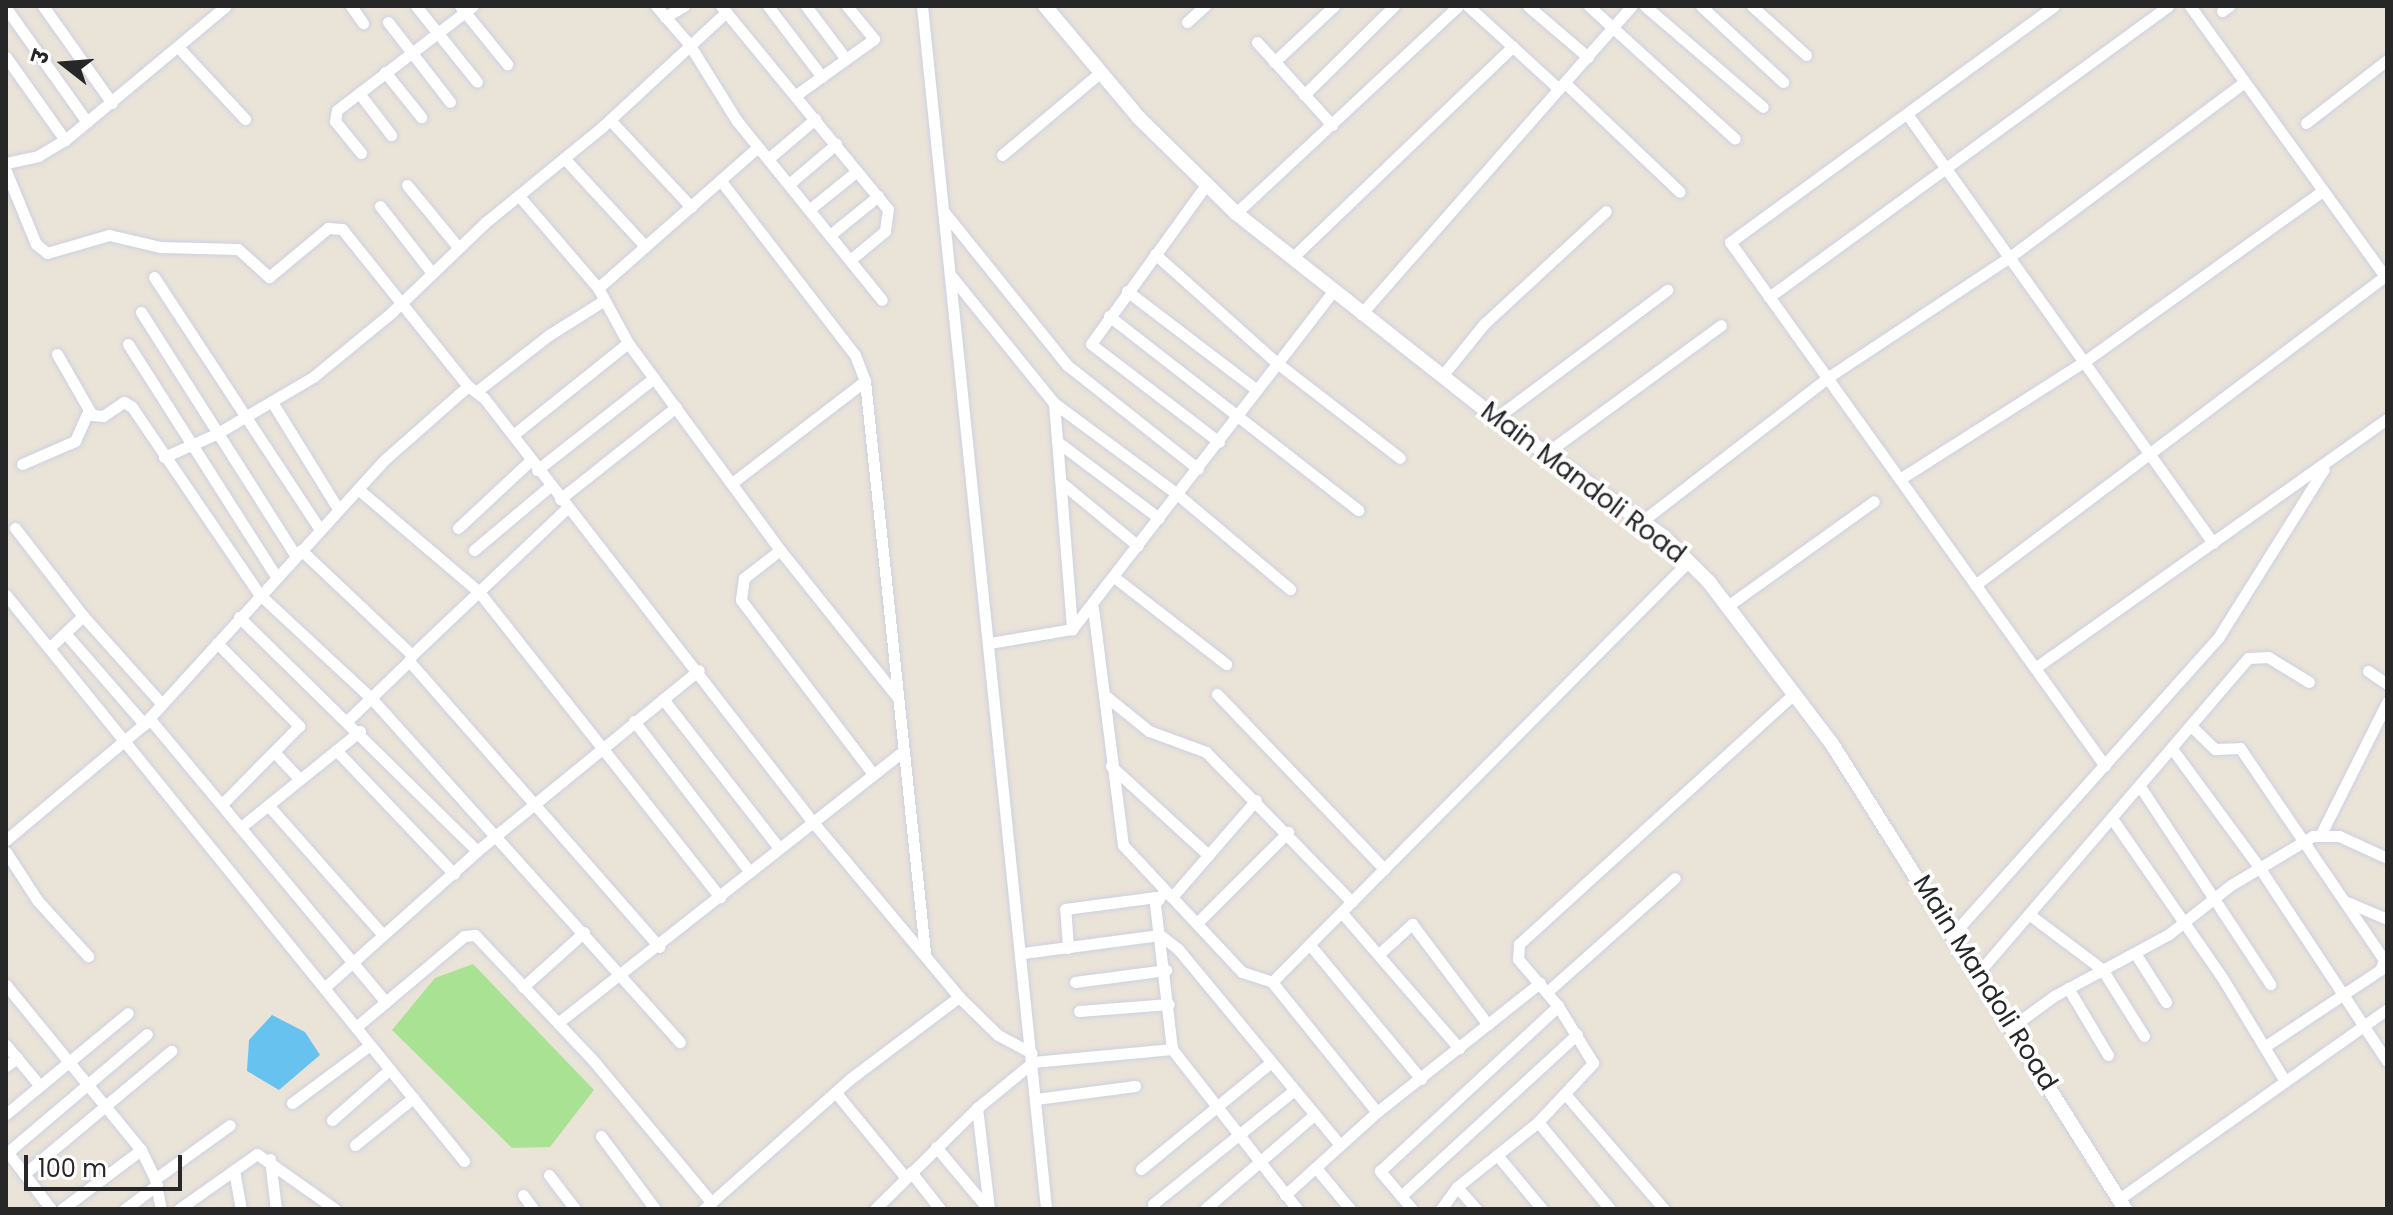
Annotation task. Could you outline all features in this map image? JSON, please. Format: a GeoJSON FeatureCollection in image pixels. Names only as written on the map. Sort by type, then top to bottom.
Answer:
{"type":"FeatureCollection","features":[{"type":"Feature","properties":{"kind":"street"},"geometry":{"type":"LineString","coordinates":[[43,6],[112,103]]}},
{"type":"Feature","properties":{"kind":"street"},"geometry":{"type":"LineString","coordinates":[[6,163],[38,156],[65,140],[226,6]]}},
{"type":"Feature","properties":{"kind":"street"},"geometry":{"type":"LineString","coordinates":[[351,6],[363,23]]}},
{"type":"Feature","properties":{"kind":"street"},"geometry":{"type":"LineString","coordinates":[[416,6],[477,82]]}},
{"type":"Feature","properties":{"kind":"street"},"geometry":{"type":"LineString","coordinates":[[656,6],[689,44],[721,100],[882,300]]}},
{"type":"Feature","properties":{"kind":"street"},"geometry":{"type":"LineString","coordinates":[[665,17],[684,6]]}},
{"type":"Feature","properties":{"kind":"street"},"geometry":{"type":"LineString","coordinates":[[768,6],[822,77]]}},
{"type":"Feature","properties":{"kind":"street"},"geometry":{"type":"LineString","coordinates":[[806,6],[846,59]]}},
{"type":"Feature","properties":{"kind":"street"},"geometry":{"type":"LineString","coordinates":[[796,95],[874,39],[847,6]]}},
{"type":"Feature","properties":{"kind":"street"},"geometry":{"type":"LineString","coordinates":[[922,6],[1023,953],[1046,1209]]}},
{"type":"Feature","properties":{"kind":"street","name":"Main Mandoli Road"},"geometry":{"type":"LineString","coordinates":[[1045,6],[1101,72],[1236,213],[1496,418],[1641,522],[1689,561],[1729,605],[1794,694],[1955,932],[2122,1204]]}},
{"type":"Feature","properties":{"kind":"street"},"geometry":{"type":"LineString","coordinates":[[1187,22],[1205,6]]}},
{"type":"Feature","properties":{"kind":"street"},"geometry":{"type":"LineString","coordinates":[[1274,62],[1334,6]]}},
{"type":"Feature","properties":{"kind":"street"},"geometry":{"type":"LineString","coordinates":[[1304,95],[1394,6]]}},
{"type":"Feature","properties":{"kind":"street"},"geometry":{"type":"LineString","coordinates":[[1236,213],[1458,6]]}},
{"type":"Feature","properties":{"kind":"street"},"geometry":{"type":"LineString","coordinates":[[1468,6],[1680,192]]}},
{"type":"Feature","properties":{"kind":"street"},"geometry":{"type":"LineString","coordinates":[[1528,6],[1588,57]]}},
{"type":"Feature","properties":{"kind":"street"},"geometry":{"type":"LineString","coordinates":[[1589,6],[1735,139]]}},
{"type":"Feature","properties":{"kind":"street"},"geometry":{"type":"LineString","coordinates":[[1361,314],[1632,6]]}},
{"type":"Feature","properties":{"kind":"street"},"geometry":{"type":"LineString","coordinates":[[1645,6],[1763,107]]}},
{"type":"Feature","properties":{"kind":"street"},"geometry":{"type":"LineString","coordinates":[[1701,6],[1783,82]]}},
{"type":"Feature","properties":{"kind":"street"},"geometry":{"type":"LineString","coordinates":[[1752,6],[1806,55]]}},
{"type":"Feature","properties":{"kind":"street"},"geometry":{"type":"LineString","coordinates":[[2054,6],[1730,242],[1903,477],[1975,585],[2105,766]]}},
{"type":"Feature","properties":{"kind":"street"},"geometry":{"type":"LineString","coordinates":[[1769,297],[2168,6]]}},
{"type":"Feature","properties":{"kind":"street"},"geometry":{"type":"LineString","coordinates":[[1975,585],[2149,450],[2386,278],[2320,193],[2190,6]]}},
{"type":"Feature","properties":{"kind":"street"},"geometry":{"type":"LineString","coordinates":[[6,8],[87,122]]}},
{"type":"Feature","properties":{"kind":"street"},"geometry":{"type":"LineString","coordinates":[[361,153],[334,117],[359,93],[466,8],[507,64]]}},
{"type":"Feature","properties":{"kind":"street"},"geometry":{"type":"LineString","coordinates":[[164,457],[216,434],[313,377],[402,303],[458,247],[610,120],[723,9],[891,214],[889,226],[850,260]]}},
{"type":"Feature","properties":{"kind":"street"},"geometry":{"type":"LineString","coordinates":[[388,22],[450,102]]}},
{"type":"Feature","properties":{"kind":"street"},"geometry":{"type":"LineString","coordinates":[[1257,42],[1332,125]]}},
{"type":"Feature","properties":{"kind":"street"},"geometry":{"type":"LineString","coordinates":[[1292,258],[1513,46]]}},
{"type":"Feature","properties":{"kind":"street"},"geometry":{"type":"LineString","coordinates":[[179,48],[245,119]]}},
{"type":"Feature","properties":{"kind":"street"},"geometry":{"type":"LineString","coordinates":[[6,57],[65,140]]}},
{"type":"Feature","properties":{"kind":"street"},"geometry":{"type":"LineString","coordinates":[[2306,123],[2387,60]]}},
{"type":"Feature","properties":{"kind":"street"},"geometry":{"type":"LineString","coordinates":[[385,72],[421,117]]}},
{"type":"Feature","properties":{"kind":"street"},"geometry":{"type":"LineString","coordinates":[[1002,155],[1101,72]]}},
{"type":"Feature","properties":{"kind":"street"},"geometry":{"type":"LineString","coordinates":[[1641,522],[1830,376],[2011,256],[2243,83]]}},
{"type":"Feature","properties":{"kind":"street"},"geometry":{"type":"LineString","coordinates":[[359,93],[391,135]]}},
{"type":"Feature","properties":{"kind":"street"},"geometry":{"type":"LineString","coordinates":[[1907,114],[1948,165],[2213,543]]}},
{"type":"Feature","properties":{"kind":"street"},"geometry":{"type":"LineString","coordinates":[[768,159],[815,119]]}},
{"type":"Feature","properties":{"kind":"street"},"geometry":{"type":"LineString","coordinates":[[610,120],[691,207]]}},
{"type":"Feature","properties":{"kind":"street"},"geometry":{"type":"LineString","coordinates":[[789,184],[836,144]]}},
{"type":"Feature","properties":{"kind":"street"},"geometry":{"type":"LineString","coordinates":[[598,288],[758,147]]}},
{"type":"Feature","properties":{"kind":"street"},"geometry":{"type":"LineString","coordinates":[[564,158],[645,246]]}},
{"type":"Feature","properties":{"kind":"street"},"geometry":{"type":"LineString","coordinates":[[6,171],[36,244],[47,253],[109,235],[160,247],[238,249],[269,277],[328,228],[337,226],[513,435],[563,504],[699,670],[812,821],[959,997],[998,1035],[1032,1058],[1172,1049]]}},
{"type":"Feature","properties":{"kind":"street"},"geometry":{"type":"LineString","coordinates":[[810,209],[857,171]]}},
{"type":"Feature","properties":{"kind":"street"},"geometry":{"type":"LineString","coordinates":[[721,181],[855,355],[865,381],[925,953]]}},
{"type":"Feature","properties":{"kind":"street"},"geometry":{"type":"LineString","coordinates":[[407,185],[458,247]]}},
{"type":"Feature","properties":{"kind":"street"},"geometry":{"type":"LineString","coordinates":[[1206,185],[1109,316],[1093,347],[1219,442]]}},
{"type":"Feature","properties":{"kind":"street"},"geometry":{"type":"LineString","coordinates":[[1903,477],[2085,361],[2320,193]]}},
{"type":"Feature","properties":{"kind":"street"},"geometry":{"type":"LineString","coordinates":[[519,196],[598,288],[628,343],[780,550],[899,698]]}},
{"type":"Feature","properties":{"kind":"street"},"geometry":{"type":"LineString","coordinates":[[830,235],[878,196]]}},
{"type":"Feature","properties":{"kind":"street"},"geometry":{"type":"LineString","coordinates":[[380,206],[432,273]]}},
{"type":"Feature","properties":{"kind":"street"},"geometry":{"type":"LineString","coordinates":[[942,209],[1067,365],[1198,469]]}},
{"type":"Feature","properties":{"kind":"street"},"geometry":{"type":"LineString","coordinates":[[1442,376],[1484,324],[1606,211]]}},
{"type":"Feature","properties":{"kind":"street"},"geometry":{"type":"LineString","coordinates":[[1155,254],[1277,363],[1400,458]]}},
{"type":"Feature","properties":{"kind":"street"},"geometry":{"type":"LineString","coordinates":[[951,276],[1054,403],[1177,494],[1290,589]]}},
{"type":"Feature","properties":{"kind":"street"},"geometry":{"type":"LineString","coordinates":[[154,277],[320,530]]}},
{"type":"Feature","properties":{"kind":"street"},"geometry":{"type":"LineString","coordinates":[[990,643],[1072,629],[1093,608],[1334,290]]}},
{"type":"Feature","properties":{"kind":"street"},"geometry":{"type":"LineString","coordinates":[[1496,418],[1667,290]]}},
{"type":"Feature","properties":{"kind":"street"},"geometry":{"type":"LineString","coordinates":[[1127,291],[1257,390]]}},
{"type":"Feature","properties":{"kind":"street"},"geometry":{"type":"LineString","coordinates":[[6,840],[146,721],[338,509],[446,401],[472,389],[603,301]]}},
{"type":"Feature","properties":{"kind":"street"},"geometry":{"type":"LineString","coordinates":[[141,312],[216,434],[298,553],[411,658],[659,947]]}},
{"type":"Feature","properties":{"kind":"street"},"geometry":{"type":"LineString","coordinates":[[1109,316],[1358,510]]}},
{"type":"Feature","properties":{"kind":"street"},"geometry":{"type":"LineString","coordinates":[[1545,454],[1721,325]]}},
{"type":"Feature","properties":{"kind":"street"},"geometry":{"type":"LineString","coordinates":[[513,435],[628,343]]}},
{"type":"Feature","properties":{"kind":"street"},"geometry":{"type":"LineString","coordinates":[[128,344],[189,447],[276,576]]}},
{"type":"Feature","properties":{"kind":"street"},"geometry":{"type":"LineString","coordinates":[[57,354],[88,412],[103,416],[127,403],[259,594],[372,699],[499,835],[680,1042]]}},
{"type":"Feature","properties":{"kind":"street"},"geometry":{"type":"LineString","coordinates":[[458,528],[534,465],[654,378]]}},
{"type":"Feature","properties":{"kind":"street"},"geometry":{"type":"LineString","coordinates":[[732,483],[865,381]]}},
{"type":"Feature","properties":{"kind":"street"},"geometry":{"type":"LineString","coordinates":[[272,402],[338,509]]}},
{"type":"Feature","properties":{"kind":"street"},"geometry":{"type":"LineString","coordinates":[[1054,403],[1063,484],[1072,629]]}},
{"type":"Feature","properties":{"kind":"street"},"geometry":{"type":"LineString","coordinates":[[348,720],[479,592],[563,504],[676,407]]}},
{"type":"Feature","properties":{"kind":"street"},"geometry":{"type":"LineString","coordinates":[[22,464],[75,441],[88,412]]}},
{"type":"Feature","properties":{"kind":"street"},"geometry":{"type":"LineString","coordinates":[[2035,668],[2324,469],[2387,419]]}},
{"type":"Feature","properties":{"kind":"street"},"geometry":{"type":"LineString","coordinates":[[1059,443],[1159,518]]}},
{"type":"Feature","properties":{"kind":"street"},"geometry":{"type":"LineString","coordinates":[[1955,932],[2218,638],[2324,469]]}},
{"type":"Feature","properties":{"kind":"street"},"geometry":{"type":"LineString","coordinates":[[1063,484],[1138,546]]}},
{"type":"Feature","properties":{"kind":"street"},"geometry":{"type":"LineString","coordinates":[[474,550],[550,486]]}},
{"type":"Feature","properties":{"kind":"street"},"geometry":{"type":"LineString","coordinates":[[358,489],[479,592],[720,897]]}},
{"type":"Feature","properties":{"kind":"street"},"geometry":{"type":"LineString","coordinates":[[1729,605],[1874,501]]}},
{"type":"Feature","properties":{"kind":"street"},"geometry":{"type":"LineString","coordinates":[[15,528],[83,616],[162,704]]}},
{"type":"Feature","properties":{"kind":"street"},"geometry":{"type":"LineString","coordinates":[[780,550],[744,578],[741,600],[873,774]]}},
{"type":"Feature","properties":{"kind":"street"},"geometry":{"type":"LineString","coordinates":[[1272,982],[1689,561]]}},
{"type":"Feature","properties":{"kind":"street"},"geometry":{"type":"LineString","coordinates":[[1114,577],[1226,664]]}},
{"type":"Feature","properties":{"kind":"street"},"geometry":{"type":"LineString","coordinates":[[6,595],[464,1161]]}},
{"type":"Feature","properties":{"kind":"street"},"geometry":{"type":"LineString","coordinates":[[1093,608],[1107,697],[1111,766],[1123,845],[1164,895],[1197,923],[1242,972],[1272,982],[1377,1112]]}},
{"type":"Feature","properties":{"kind":"street"},"geometry":{"type":"LineString","coordinates":[[49,648],[83,616]]}},
{"type":"Feature","properties":{"kind":"street"},"geometry":{"type":"LineString","coordinates":[[239,617],[360,731],[477,851]]}},
{"type":"Feature","properties":{"kind":"street"},"geometry":{"type":"LineString","coordinates":[[65,633],[222,804],[386,1002]]}},
{"type":"Feature","properties":{"kind":"street"},"geometry":{"type":"LineString","coordinates":[[217,643],[298,722],[297,733],[222,804]]}},
{"type":"Feature","properties":{"kind":"street"},"geometry":{"type":"LineString","coordinates":[[1979,972],[2253,655],[2268,657],[2309,682]]}},
{"type":"Feature","properties":{"kind":"street"},"geometry":{"type":"LineString","coordinates":[[324,988],[477,851],[699,670]]}},
{"type":"Feature","properties":{"kind":"street"},"geometry":{"type":"LineString","coordinates":[[2368,671],[2387,684]]}},
{"type":"Feature","properties":{"kind":"street"},"geometry":{"type":"LineString","coordinates":[[1217,694],[1384,869]]}},
{"type":"Feature","properties":{"kind":"street"},"geometry":{"type":"LineString","coordinates":[[1441,1209],[1457,1187],[1538,1122],[1593,1063],[1558,1006],[1518,959],[1519,944],[1794,694]]}},
{"type":"Feature","properties":{"kind":"street"},"geometry":{"type":"LineString","coordinates":[[1107,697],[1149,731],[1206,752],[1288,832],[1352,902]]}},
{"type":"Feature","properties":{"kind":"street"},"geometry":{"type":"LineString","coordinates":[[663,699],[779,848]]}},
{"type":"Feature","properties":{"kind":"street"},"geometry":{"type":"LineString","coordinates":[[2321,834],[2387,702]]}},
{"type":"Feature","properties":{"kind":"street"},"geometry":{"type":"LineString","coordinates":[[634,721],[750,872]]}},
{"type":"Feature","properties":{"kind":"street"},"geometry":{"type":"LineString","coordinates":[[2192,727],[2215,749],[2240,748],[2384,960],[2380,970],[2264,1047]]}},
{"type":"Feature","properties":{"kind":"street"},"geometry":{"type":"LineString","coordinates":[[241,827],[360,731]]}},
{"type":"Feature","properties":{"kind":"street"},"geometry":{"type":"LineString","coordinates":[[336,750],[454,874]]}},
{"type":"Feature","properties":{"kind":"street"},"geometry":{"type":"LineString","coordinates":[[2173,750],[2259,867],[2387,1061]]}},
{"type":"Feature","properties":{"kind":"street"},"geometry":{"type":"LineString","coordinates":[[559,1022],[659,947],[812,821],[903,751]]}},
{"type":"Feature","properties":{"kind":"street"},"geometry":{"type":"LineString","coordinates":[[276,754],[299,779]]}},
{"type":"Feature","properties":{"kind":"street"},"geometry":{"type":"LineString","coordinates":[[1111,766],[1208,855]]}},
{"type":"Feature","properties":{"kind":"street"},"geometry":{"type":"LineString","coordinates":[[2141,788],[2270,984]]}},
{"type":"Feature","properties":{"kind":"street"},"geometry":{"type":"LineString","coordinates":[[1068,948],[1065,909],[1164,895],[1208,855],[1256,800]]}},
{"type":"Feature","properties":{"kind":"street"},"geometry":{"type":"LineString","coordinates":[[268,805],[382,934]]}},
{"type":"Feature","properties":{"kind":"street"},"geometry":{"type":"LineString","coordinates":[[2113,820],[2185,922],[2283,1078]]}},
{"type":"Feature","properties":{"kind":"street"},"geometry":{"type":"LineString","coordinates":[[1197,923],[1288,832]]}},
{"type":"Feature","properties":{"kind":"street"},"geometry":{"type":"LineString","coordinates":[[2013,1026],[2068,988],[2135,953],[2185,922],[2259,867],[2305,840],[2321,834],[2387,858]]}},
{"type":"Feature","properties":{"kind":"street"},"geometry":{"type":"LineString","coordinates":[[6,852],[37,900],[88,956]]}},
{"type":"Feature","properties":{"kind":"street"},"geometry":{"type":"LineString","coordinates":[[1285,1195],[1377,1112],[1488,1025],[1544,987],[1675,878]]}},
{"type":"Feature","properties":{"kind":"street"},"geometry":{"type":"LineString","coordinates":[[1164,895],[1160,935],[1172,1049],[1297,1209]]}},
{"type":"Feature","properties":{"kind":"street"},"geometry":{"type":"LineString","coordinates":[[2346,902],[2387,919]]}},
{"type":"Feature","properties":{"kind":"street"},"geometry":{"type":"LineString","coordinates":[[1342,913],[1459,1048]]}},
{"type":"Feature","properties":{"kind":"street"},"geometry":{"type":"LineString","coordinates":[[2030,915],[2102,969],[2144,1036]]}},
{"type":"Feature","properties":{"kind":"street"},"geometry":{"type":"LineString","coordinates":[[1379,954],[1412,924],[1488,1025]]}},
{"type":"Feature","properties":{"kind":"street"},"geometry":{"type":"LineString","coordinates":[[523,987],[584,932]]}},
{"type":"Feature","properties":{"kind":"street"},"geometry":{"type":"LineString","coordinates":[[356,1027],[467,934],[475,935],[559,1022],[708,1206],[836,1093],[959,997]]}},
{"type":"Feature","properties":{"kind":"street"},"geometry":{"type":"LineString","coordinates":[[1023,953],[1160,935],[1178,949],[1340,1145]]}},
{"type":"Feature","properties":{"kind":"street"},"geometry":{"type":"LineString","coordinates":[[1310,945],[1421,1079]]}},
{"type":"Feature","properties":{"kind":"street"},"geometry":{"type":"LineString","coordinates":[[2135,953],[2166,1002]]}},
{"type":"Feature","properties":{"kind":"street"},"geometry":{"type":"LineString","coordinates":[[1075,982],[1166,970]]}},
{"type":"Feature","properties":{"kind":"street"},"geometry":{"type":"LineString","coordinates":[[6,985],[141,1150],[156,1182],[161,1209]]}},
{"type":"Feature","properties":{"kind":"street"},"geometry":{"type":"LineString","coordinates":[[2068,988],[2108,1055]]}},
{"type":"Feature","properties":{"kind":"street"},"geometry":{"type":"LineString","coordinates":[[1079,1011],[1169,1004]]}},
{"type":"Feature","properties":{"kind":"street"},"geometry":{"type":"LineString","coordinates":[[1412,1209],[1380,1171],[1558,1006]]}},
{"type":"Feature","properties":{"kind":"street"},"geometry":{"type":"LineString","coordinates":[[2122,1204],[2283,1078],[2387,1009]]}},
{"type":"Feature","properties":{"kind":"street"},"geometry":{"type":"LineString","coordinates":[[6,1114],[128,1013]]}},
{"type":"Feature","properties":{"kind":"street"},"geometry":{"type":"LineString","coordinates":[[51,1209],[7,1151],[147,1034]]}},
{"type":"Feature","properties":{"kind":"street"},"geometry":{"type":"LineString","coordinates":[[1401,1196],[1577,1034]]}},
{"type":"Feature","properties":{"kind":"street"},"geometry":{"type":"LineString","coordinates":[[6,1045],[40,1086]]}},
{"type":"Feature","properties":{"kind":"street"},"geometry":{"type":"LineString","coordinates":[[292,1103],[370,1045]]}},
{"type":"Feature","properties":{"kind":"street"},"geometry":{"type":"LineString","coordinates":[[24,1174],[171,1051]]}},
{"type":"Feature","properties":{"kind":"street"},"geometry":{"type":"LineString","coordinates":[[6,1066],[17,1058]]}},
{"type":"Feature","properties":{"kind":"street"},"geometry":{"type":"LineString","coordinates":[[875,1209],[936,1147],[1032,1058]]}},
{"type":"Feature","properties":{"kind":"street"},"geometry":{"type":"LineString","coordinates":[[1141,1169],[1270,1063]]}},
{"type":"Feature","properties":{"kind":"street"},"geometry":{"type":"LineString","coordinates":[[332,1120],[390,1069]]}},
{"type":"Feature","properties":{"kind":"street"},"geometry":{"type":"LineString","coordinates":[[1036,1099],[1135,1086]]}},
{"type":"Feature","properties":{"kind":"street"},"geometry":{"type":"LineString","coordinates":[[1153,1204],[1242,1136],[1293,1091]]}},
{"type":"Feature","properties":{"kind":"street"},"geometry":{"type":"LineString","coordinates":[[836,1093],[940,1209]]}},
{"type":"Feature","properties":{"kind":"street"},"geometry":{"type":"LineString","coordinates":[[1566,1095],[1664,1209]]}},
{"type":"Feature","properties":{"kind":"street"},"geometry":{"type":"LineString","coordinates":[[355,1145],[413,1098]]}},
{"type":"Feature","properties":{"kind":"street"},"geometry":{"type":"LineString","coordinates":[[977,1108],[989,1209]]}},
{"type":"Feature","properties":{"kind":"street"},"geometry":{"type":"LineString","coordinates":[[1205,1209],[1314,1115]]}},
{"type":"Feature","properties":{"kind":"street"},"geometry":{"type":"LineString","coordinates":[[1538,1122],[1610,1209]]}},
{"type":"Feature","properties":{"kind":"street"},"geometry":{"type":"LineString","coordinates":[[125,1209],[230,1125]]}},
{"type":"Feature","properties":{"kind":"street"},"geometry":{"type":"LineString","coordinates":[[601,1136],[655,1209]]}},
{"type":"Feature","properties":{"kind":"street"},"geometry":{"type":"LineString","coordinates":[[936,1147],[989,1209]]}},
{"type":"Feature","properties":{"kind":"street"},"geometry":{"type":"LineString","coordinates":[[62,1209],[141,1150]]}},
{"type":"Feature","properties":{"kind":"street"},"geometry":{"type":"LineString","coordinates":[[179,1209],[252,1155],[270,1159],[335,1209]]}},
{"type":"Feature","properties":{"kind":"street"},"geometry":{"type":"LineString","coordinates":[[1497,1155],[1542,1209]]}},
{"type":"Feature","properties":{"kind":"street"},"geometry":{"type":"LineString","coordinates":[[270,1159],[276,1209]]}},
{"type":"Feature","properties":{"kind":"street"},"geometry":{"type":"LineString","coordinates":[[1316,1168],[1350,1209]]}},
{"type":"Feature","properties":{"kind":"street"},"geometry":{"type":"LineString","coordinates":[[234,1170],[241,1209]]}},
{"type":"Feature","properties":{"kind":"street"},"geometry":{"type":"LineString","coordinates":[[549,1175],[575,1209]]}},
{"type":"Feature","properties":{"kind":"street"},"geometry":{"type":"LineString","coordinates":[[1457,1187],[1476,1209]]}},
{"type":"Feature","properties":{"kind":"street"},"geometry":{"type":"LineString","coordinates":[[523,1195],[533,1209]]}},
{"type":"Feature","properties":{"kind":"green space"},"geometry":{"type":"Polygon","coordinates":[[[473,964],[594,1090],[550,1147],[512,1148],[392,1030],[435,978],[473,964]]]}},
{"type":"Feature","properties":{"kind":"water"},"geometry":{"type":"Polygon","coordinates":[[[272,1015],[305,1032],[320,1055],[279,1090],[247,1071],[249,1040],[272,1015]]]}}]}
